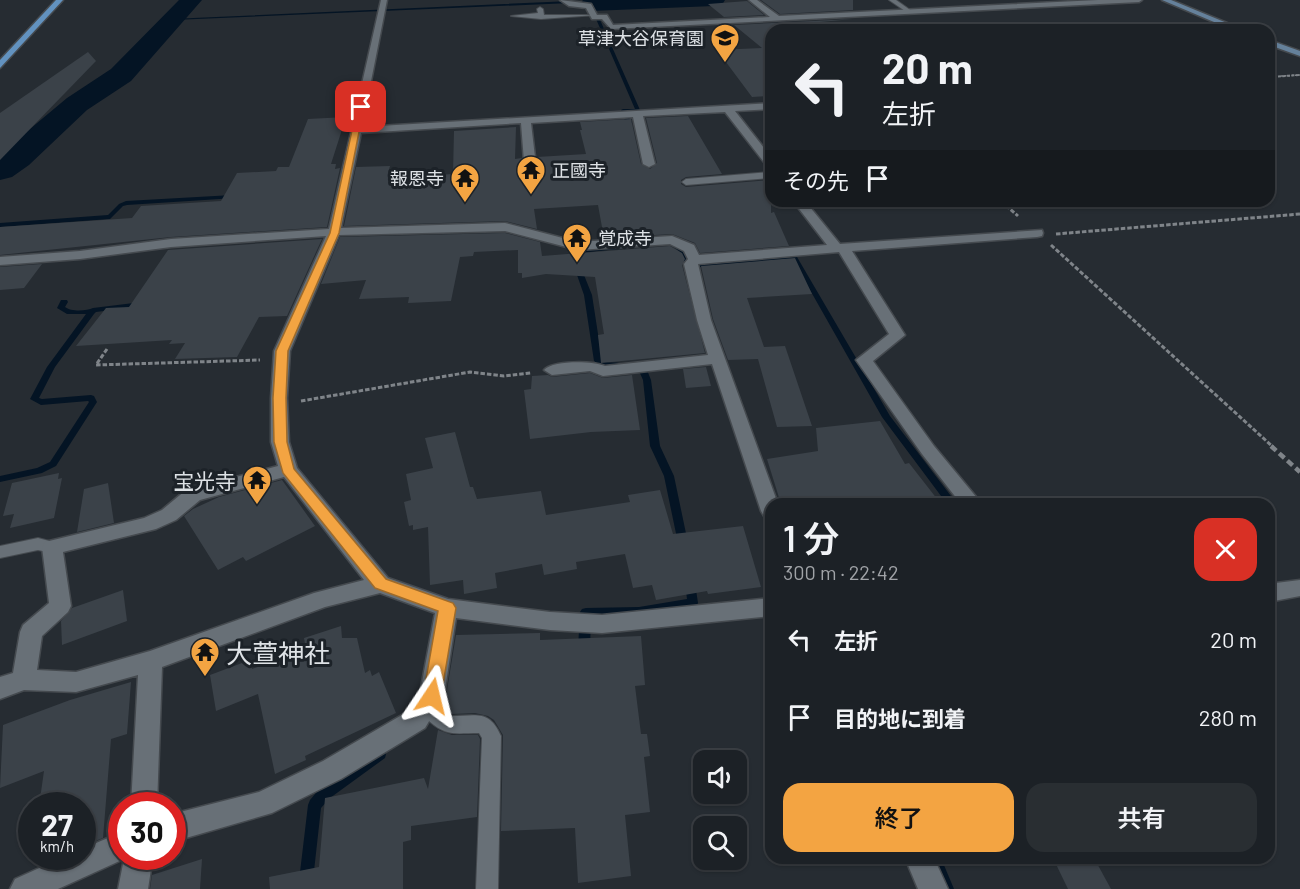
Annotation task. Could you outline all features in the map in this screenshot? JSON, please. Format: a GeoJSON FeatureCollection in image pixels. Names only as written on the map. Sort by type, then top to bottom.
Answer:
{"type":"FeatureCollection","features":[{"type":"Feature","properties":{"kind":"main road"},"geometry":{"type":"LineString","coordinates":[[0,65],[60,0]]}},
{"type":"Feature","properties":{"kind":"street"},"geometry":{"type":"LineString","coordinates":[[384,0],[334,233],[282,351],[279,404],[280,442],[288,470],[380,584],[447,608],[550,621],[602,624],[765,608]]}},
{"type":"Feature","properties":{"kind":"street"},"geometry":{"type":"LineString","coordinates":[[563,0],[588,6],[595,17],[604,17],[611,27],[1078,1],[1139,0]]}},
{"type":"Feature","properties":{"kind":"street"},"geometry":{"type":"LineString","coordinates":[[752,0],[785,24]]}},
{"type":"Feature","properties":{"kind":"street"},"geometry":{"type":"LineString","coordinates":[[950,0],[966,9]]}},
{"type":"Feature","properties":{"kind":"street"},"geometry":{"type":"LineString","coordinates":[[1165,0],[1225,24]]}},
{"type":"Feature","properties":{"kind":"street"},"geometry":{"type":"LineString","coordinates":[[1275,44],[1300,54]]}},
{"type":"Feature","properties":{"kind":"street"},"geometry":{"type":"LineString","coordinates":[[356,130],[765,106]]}},
{"type":"Feature","properties":{"kind":"street"},"geometry":{"type":"LineString","coordinates":[[728,109],[765,156]]}},
{"type":"Feature","properties":{"kind":"street"},"geometry":{"type":"LineString","coordinates":[[637,114],[649,164]]}},
{"type":"Feature","properties":{"kind":"street"},"geometry":{"type":"LineString","coordinates":[[526,120],[531,174]]}},
{"type":"Feature","properties":{"kind":"street"},"geometry":{"type":"LineString","coordinates":[[805,207],[840,249],[897,335],[864,360],[928,450],[967,498]]}},
{"type":"Feature","properties":{"kind":"street"},"geometry":{"type":"LineString","coordinates":[[0,261],[80,255],[171,243],[378,230],[505,227],[589,247],[672,240],[689,248],[695,259]]}},
{"type":"Feature","properties":{"kind":"street"},"geometry":{"type":"LineString","coordinates":[[766,498],[704,320],[690,264],[695,259],[1039,235]]}},
{"type":"Feature","properties":{"kind":"street"},"geometry":{"type":"LineString","coordinates":[[552,370],[592,366],[603,371],[718,359]]}},
{"type":"Feature","properties":{"kind":"street"},"geometry":{"type":"LineString","coordinates":[[24,680],[31,632],[60,606],[52,547],[149,524],[169,515],[193,495],[288,470]]}},
{"type":"Feature","properties":{"kind":"street"},"geometry":{"type":"LineString","coordinates":[[0,688],[24,680],[76,682],[150,661],[322,599],[380,584]]}},
{"type":"Feature","properties":{"kind":"street"},"geometry":{"type":"LineString","coordinates":[[1275,591],[1300,588]]}},
{"type":"Feature","properties":{"kind":"street"},"geometry":{"type":"LineString","coordinates":[[186,824],[262,804],[282,795],[332,770],[416,720],[432,696],[447,608]]}},
{"type":"Feature","properties":{"kind":"street"},"geometry":{"type":"LineString","coordinates":[[145,792],[150,661]]}},
{"type":"Feature","properties":{"kind":"street"},"geometry":{"type":"LineString","coordinates":[[25,889],[108,852]]}},
{"type":"Feature","properties":{"kind":"street"},"geometry":{"type":"LineString","coordinates":[[922,864],[933,889]]}},
{"type":"Feature","properties":{"kind":"street"},"geometry":{"type":"LineString","coordinates":[[133,889],[136,870]]}},
{"type":"Feature","properties":{"kind":"lane"},"geometry":{"type":"LineString","coordinates":[[892,0],[910,12]]}},
{"type":"Feature","properties":{"kind":"lane"},"geometry":{"type":"LineString","coordinates":[[514,16],[540,12],[541,17],[593,15]]}},
{"type":"Feature","properties":{"kind":"lane"},"geometry":{"type":"LineString","coordinates":[[686,182],[765,175]]}},
{"type":"Feature","properties":{"kind":"lane"},"geometry":{"type":"LineString","coordinates":[[0,552],[38,544],[52,547]]}},
{"type":"Feature","properties":{"kind":"lane"},"geometry":{"type":"LineString","coordinates":[[425,706],[447,725],[484,724],[492,736],[487,889]]}},
{"type":"Feature","properties":{"kind":"path"},"geometry":{"type":"LineString","coordinates":[[1275,77],[1300,75]]}},
{"type":"Feature","properties":{"kind":"path"},"geometry":{"type":"LineString","coordinates":[[1008,207],[1300,472]]}},
{"type":"Feature","properties":{"kind":"path"},"geometry":{"type":"LineString","coordinates":[[1039,235],[1300,214]]}},
{"type":"Feature","properties":{"kind":"path"},"geometry":{"type":"LineString","coordinates":[[107,349],[96,365],[282,359]]}},
{"type":"Feature","properties":{"kind":"path"},"geometry":{"type":"LineString","coordinates":[[279,404],[470,372],[504,376],[552,370]]}},
{"type":"Feature","properties":{"kind":"building"},"geometry":{"type":"Polygon","coordinates":[[[761,0],[853,0],[853,10],[780,14],[761,0]]]}},
{"type":"Feature","properties":{"kind":"building"},"geometry":{"type":"Polygon","coordinates":[[[747,1],[764,15],[724,17],[708,4],[747,1]]]}},
{"type":"Feature","properties":{"kind":"building"},"geometry":{"type":"Polygon","coordinates":[[[853,19],[820,22],[823,24],[765,24],[765,96],[752,97],[717,50],[762,48],[734,25],[853,19]]]}},
{"type":"Feature","properties":{"kind":"building"},"geometry":{"type":"Polygon","coordinates":[[[88,52],[96,61],[0,160],[0,113],[88,52]]]}},
{"type":"Feature","properties":{"kind":"building"},"geometry":{"type":"Polygon","coordinates":[[[688,116],[722,174],[686,177],[681,180],[681,184],[686,187],[765,180],[765,207],[771,207],[771,213],[774,212],[789,246],[700,253],[695,243],[672,234],[604,238],[598,205],[534,209],[537,229],[505,221],[344,226],[356,167],[390,166],[388,173],[393,173],[392,178],[453,174],[454,131],[516,127],[515,159],[522,158],[523,174],[532,179],[539,175],[537,157],[586,154],[580,122],[631,119],[641,164],[650,169],[657,163],[646,118],[688,116]]]}},
{"type":"Feature","properties":{"kind":"building"},"geometry":{"type":"Polygon","coordinates":[[[346,117],[331,164],[336,164],[335,169],[340,168],[327,227],[171,237],[0,255],[0,227],[132,218],[141,206],[221,201],[237,173],[276,171],[278,167],[289,167],[308,119],[346,117]]]}},
{"type":"Feature","properties":{"kind":"building"},"geometry":{"type":"Polygon","coordinates":[[[505,233],[540,242],[542,256],[670,246],[682,253],[685,259],[682,265],[705,353],[601,363],[598,335],[604,334],[595,277],[546,274],[522,278],[522,273],[518,273],[518,250],[474,252],[473,256],[460,257],[451,301],[408,303],[409,297],[359,299],[366,280],[321,284],[340,237],[505,233]]]}},
{"type":"Feature","properties":{"kind":"building"},"geometry":{"type":"Polygon","coordinates":[[[322,239],[287,316],[259,317],[237,357],[175,359],[185,343],[169,344],[172,340],[76,346],[106,308],[129,307],[168,250],[322,239]]]}},
{"type":"Feature","properties":{"kind":"building"},"geometry":{"type":"Polygon","coordinates":[[[795,258],[812,294],[747,298],[764,347],[785,346],[812,426],[777,427],[758,359],[728,360],[713,319],[701,266],[795,258]]]}},
{"type":"Feature","properties":{"kind":"building"},"geometry":{"type":"Polygon","coordinates":[[[42,264],[24,288],[0,290],[0,267],[42,264]]]}},
{"type":"Feature","properties":{"kind":"building"},"geometry":{"type":"Polygon","coordinates":[[[706,367],[711,386],[686,388],[683,369],[706,367]]]}},
{"type":"Feature","properties":{"kind":"building"},"geometry":{"type":"Polygon","coordinates":[[[590,373],[603,378],[632,375],[640,430],[591,432],[530,439],[524,390],[531,389],[532,376],[552,377],[590,373]]]}},
{"type":"Feature","properties":{"kind":"building"},"geometry":{"type":"Polygon","coordinates":[[[880,421],[905,464],[909,463],[936,498],[779,498],[767,459],[818,451],[816,428],[880,421]]]}},
{"type":"Feature","properties":{"kind":"building"},"geometry":{"type":"Polygon","coordinates":[[[455,432],[470,487],[473,487],[477,499],[541,491],[546,515],[630,502],[628,495],[660,490],[673,534],[743,526],[761,587],[708,594],[707,591],[656,600],[652,585],[633,588],[625,554],[576,562],[577,569],[544,575],[542,564],[495,573],[497,588],[464,594],[463,580],[430,585],[428,527],[413,530],[413,525],[409,526],[404,502],[411,500],[406,474],[433,468],[425,438],[455,432]]]}},
{"type":"Feature","properties":{"kind":"building"},"geometry":{"type":"Polygon","coordinates":[[[59,473],[58,479],[62,478],[54,518],[10,528],[14,514],[3,516],[12,483],[59,473]]]}},
{"type":"Feature","properties":{"kind":"building"},"geometry":{"type":"Polygon","coordinates":[[[282,480],[315,526],[246,561],[243,557],[218,570],[184,516],[193,509],[219,497],[282,480]]]}},
{"type":"Feature","properties":{"kind":"building"},"geometry":{"type":"Polygon","coordinates":[[[108,483],[114,523],[77,532],[84,489],[108,483]]]}},
{"type":"Feature","properties":{"kind":"building"},"geometry":{"type":"Polygon","coordinates":[[[123,590],[127,621],[62,645],[61,621],[72,608],[123,590]]]}},
{"type":"Feature","properties":{"kind":"building"},"geometry":{"type":"Polygon","coordinates":[[[341,626],[342,638],[357,638],[365,673],[370,670],[372,676],[379,672],[396,713],[305,756],[306,760],[275,774],[258,694],[216,711],[210,675],[250,660],[252,669],[306,650],[304,638],[341,626]]]}},
{"type":"Feature","properties":{"kind":"building"},"geometry":{"type":"Polygon","coordinates":[[[540,633],[540,640],[641,636],[645,685],[635,686],[641,734],[647,734],[650,756],[644,757],[650,812],[625,815],[631,876],[578,883],[575,828],[501,831],[503,735],[494,720],[488,716],[475,713],[452,714],[442,706],[446,696],[456,635],[540,633]]]}},
{"type":"Feature","properties":{"kind":"building"},"geometry":{"type":"Polygon","coordinates":[[[131,682],[127,734],[111,739],[103,838],[96,841],[96,792],[41,792],[44,771],[0,788],[3,725],[70,700],[131,682]]]}},
{"type":"Feature","properties":{"kind":"building"},"geometry":{"type":"Polygon","coordinates":[[[438,730],[452,735],[478,735],[480,739],[477,817],[411,826],[411,840],[403,842],[403,889],[270,889],[269,877],[319,867],[325,798],[424,778],[428,789],[438,730]]]}},
{"type":"Feature","properties":{"kind":"building"},"geometry":{"type":"Polygon","coordinates":[[[202,859],[200,889],[150,889],[152,875],[168,870],[186,870],[186,864],[202,859]]]}},
{"type":"Feature","properties":{"kind":"building"},"geometry":{"type":"Polygon","coordinates":[[[1056,864],[1097,864],[1111,889],[1068,889],[1056,864]]]}},
{"type":"Feature","properties":{"kind":"waterway"},"geometry":{"type":"LineString","coordinates":[[0,170],[17,158],[77,104],[121,75],[191,0]]}},
{"type":"Feature","properties":{"kind":"waterway"},"geometry":{"type":"LineString","coordinates":[[591,4],[714,0]]}},
{"type":"Feature","properties":{"kind":"waterway"},"geometry":{"type":"LineString","coordinates":[[173,19],[571,2],[591,4],[638,110],[623,110],[629,123],[625,130]]}},
{"type":"Feature","properties":{"kind":"waterway"},"geometry":{"type":"LineString","coordinates":[[0,225],[110,217],[126,203],[233,197]]}},
{"type":"Feature","properties":{"kind":"waterway"},"geometry":{"type":"LineString","coordinates":[[674,245],[682,250],[687,262],[701,265],[795,258],[886,417],[947,498]]}},
{"type":"Feature","properties":{"kind":"waterway"},"geometry":{"type":"LineString","coordinates":[[618,365],[606,366],[598,361],[588,295],[573,255],[577,251],[636,246]]}},
{"type":"Feature","properties":{"kind":"waterway"},"geometry":{"type":"LineString","coordinates":[[64,302],[61,308],[67,312],[92,312]]}},
{"type":"Feature","properties":{"kind":"waterway"},"geometry":{"type":"LineString","coordinates":[[92,312],[142,304]]}},
{"type":"Feature","properties":{"kind":"waterway"},"geometry":{"type":"LineString","coordinates":[[0,479],[39,471],[53,464],[93,402],[91,398],[41,402],[34,399],[51,367],[92,312]]}},
{"type":"Feature","properties":{"kind":"waterway"},"geometry":{"type":"LineString","coordinates":[[637,364],[643,370],[647,380],[655,446],[669,476],[683,543]]}},
{"type":"Feature","properties":{"kind":"waterway"},"geometry":{"type":"LineString","coordinates":[[584,649],[586,612],[639,611],[693,603],[690,583]]}},
{"type":"Feature","properties":{"kind":"waterway"},"geometry":{"type":"LineString","coordinates":[[305,889],[315,805],[325,793],[380,754]]}},
{"type":"Feature","properties":{"kind":"waterway"},"geometry":{"type":"LineString","coordinates":[[937,864],[947,889]]}},
{"type":"Feature","properties":{"kind":"place","name":"草津大谷保育園"},"geometry":{"type":"Point","coordinates":[725,64]}},
{"type":"Feature","properties":{"kind":"place","name":"正國寺"},"geometry":{"type":"Point","coordinates":[531,196]}},
{"type":"Feature","properties":{"kind":"place","name":"報恩寺"},"geometry":{"type":"Point","coordinates":[465,204]}},
{"type":"Feature","properties":{"kind":"place","name":"覚成寺"},"geometry":{"type":"Point","coordinates":[577,264]}},
{"type":"Feature","properties":{"kind":"place","name":"宝光寺"},"geometry":{"type":"Point","coordinates":[257,506]}},
{"type":"Feature","properties":{"kind":"place","name":"大萱神社"},"geometry":{"type":"Point","coordinates":[205,678]}},
{"type":"Feature","properties":{"kind":"route"},"geometry":{"type":"LineString","coordinates":[[361,107],[334,233],[282,351],[279,398],[280,442],[288,470],[380,584],[447,608],[432,696]]}}]}
